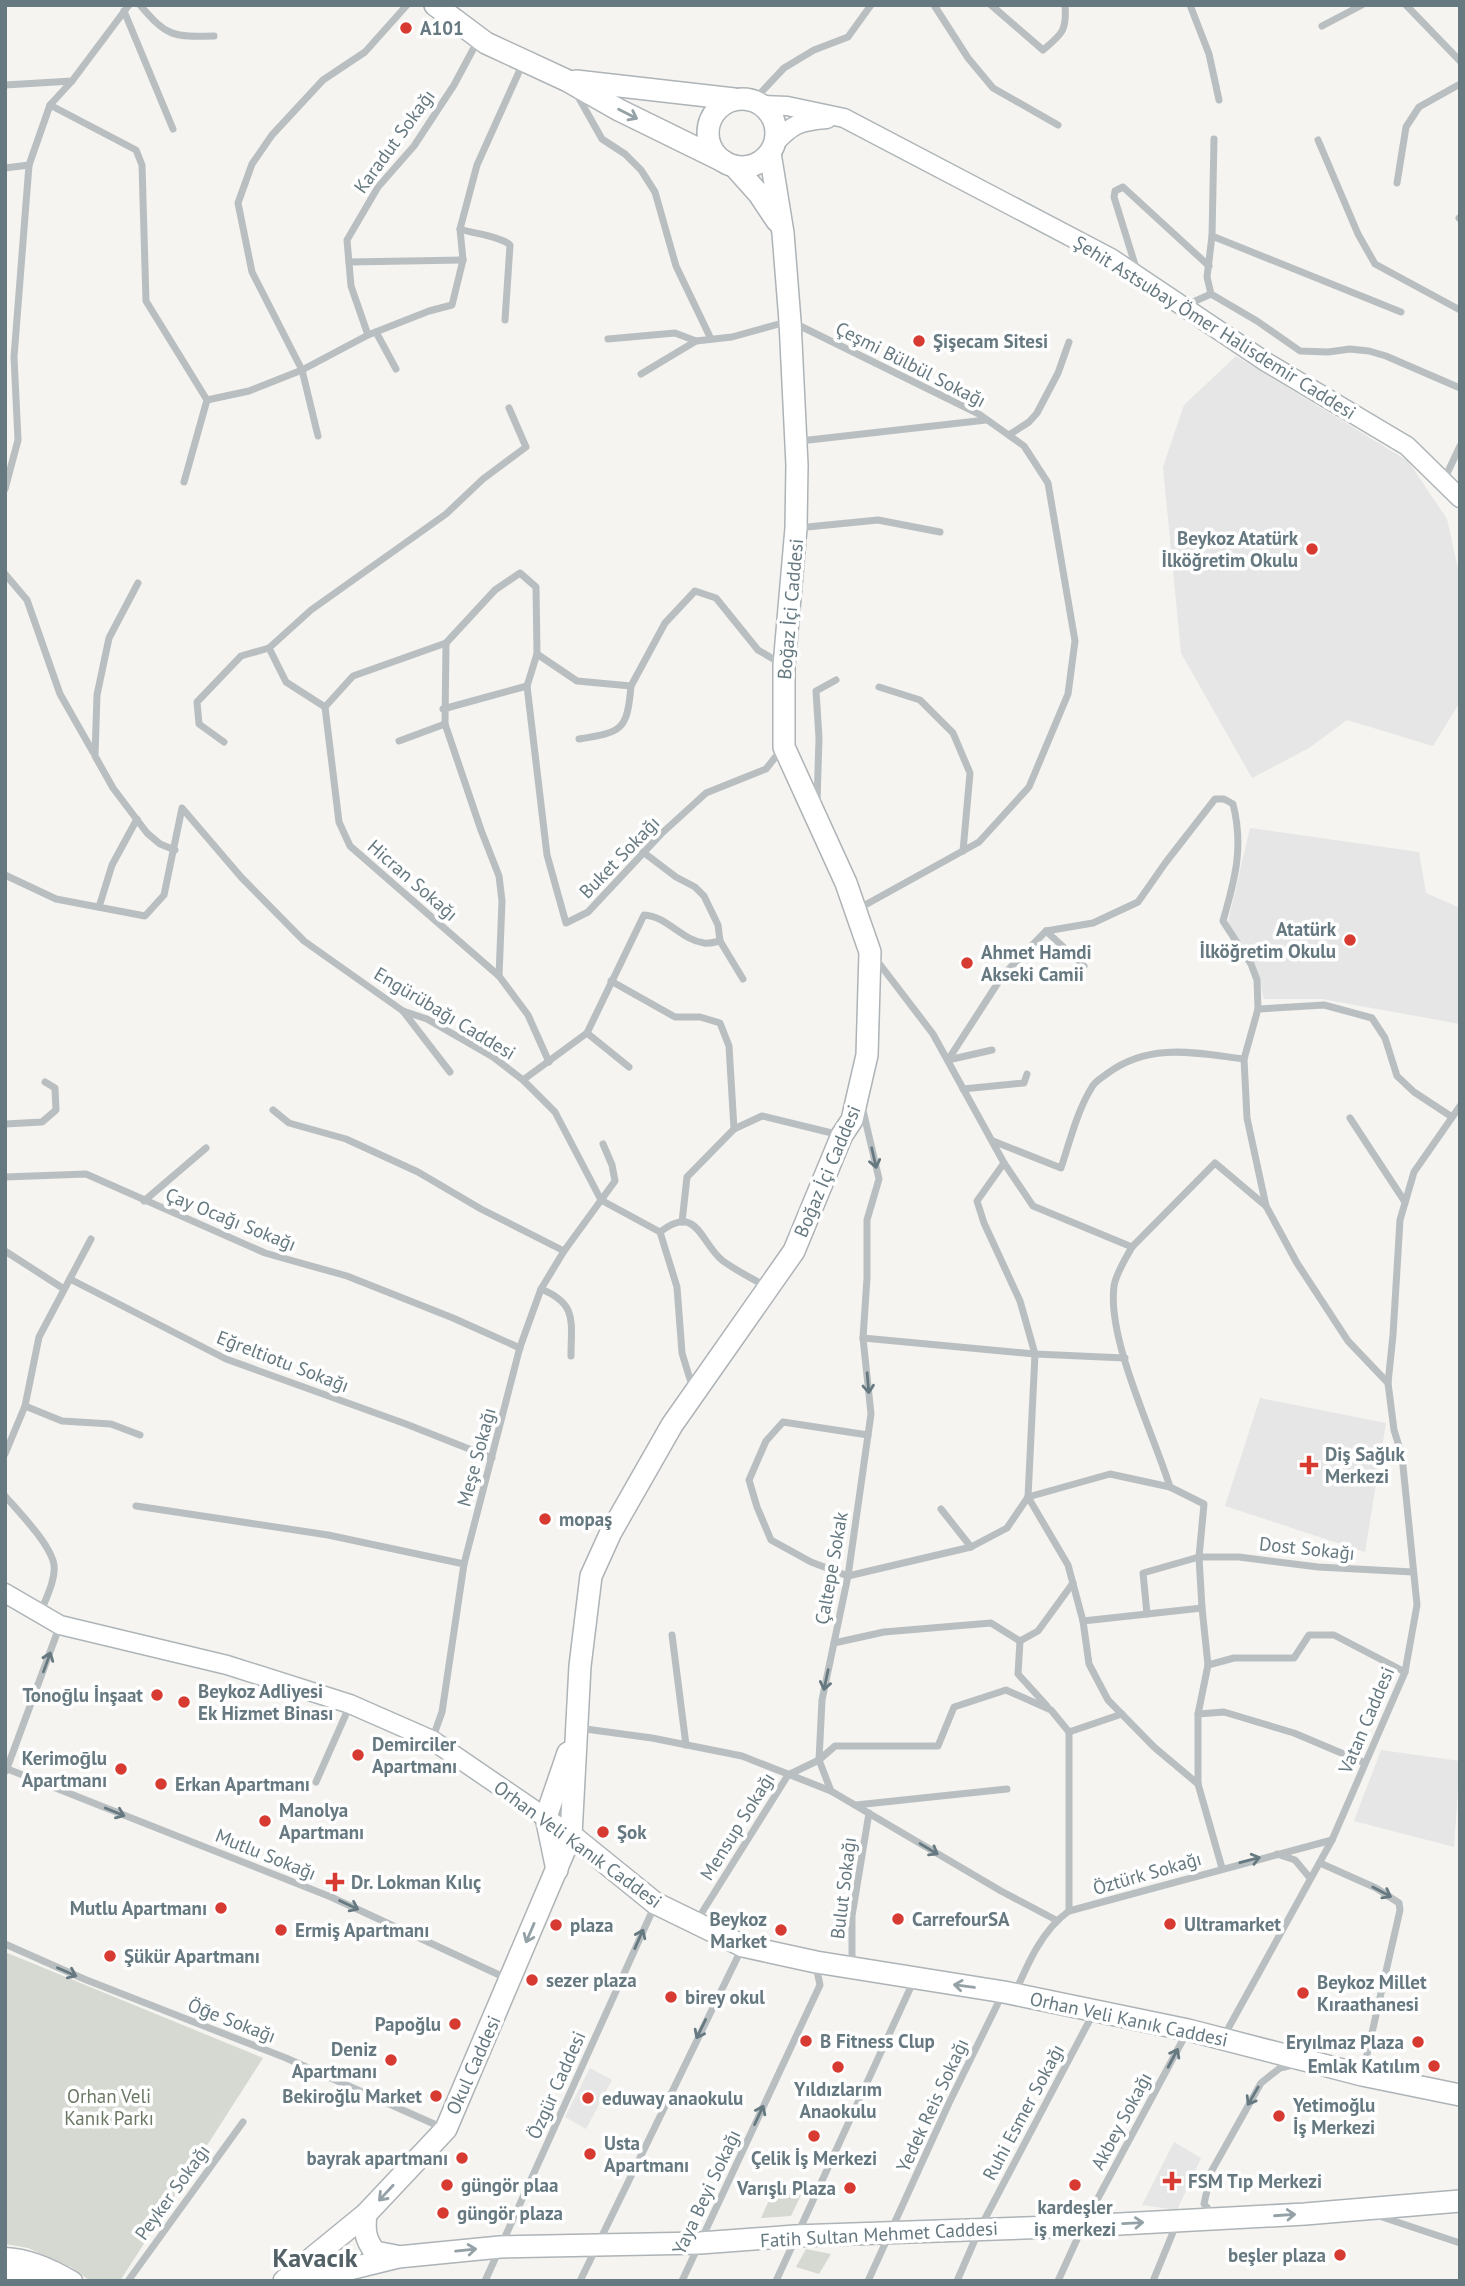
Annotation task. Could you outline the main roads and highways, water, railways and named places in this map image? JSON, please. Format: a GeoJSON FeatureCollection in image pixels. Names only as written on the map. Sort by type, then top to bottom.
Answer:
{"type":"FeatureCollection","features":[{"type":"Feature","properties":{"kind":"main road"},"geometry":{"type":"LineString","coordinates":[[435,5],[479,38],[729,164],[754,165],[772,149],[776,127],[774,119],[750,101],[568,81]]}},
{"type":"Feature","properties":{"kind":"main road"},"geometry":{"type":"LineString","coordinates":[[750,101],[723,104],[715,112],[709,122],[710,145],[716,155],[729,164],[769,208],[783,233]]}},
{"type":"Feature","properties":{"kind":"main road","name":"Boğaz İçi Caddesi"},"geometry":{"type":"LineString","coordinates":[[570,1835],[580,1666],[591,1576],[618,1520],[672,1425],[794,1251],[842,1135],[852,1120],[867,1055],[870,952],[846,883],[784,747],[784,666],[796,528],[796,441],[783,233],[772,149]]}},
{"type":"Feature","properties":{"kind":"main road"},"geometry":{"type":"LineString","coordinates":[[557,1870],[546,1817],[577,1728]]}},
{"type":"Feature","properties":{"kind":"main road","name":"Okul Caddesi"},"geometry":{"type":"LineString","coordinates":[[284,2281],[366,2214],[446,2129],[570,1835]]}},
{"type":"Feature","properties":{"kind":"main road","name":"Orhan Veli Kanık Caddesi"},"geometry":{"type":"LineString","coordinates":[[570,1835],[656,1903],[743,1946],[816,1962],[1009,1993],[1188,2030],[1362,2075],[1460,2095]]}},
{"type":"Feature","properties":{"kind":"main road","name":"Fatih Sultan Mehmet Caddesi"},"geometry":{"type":"LineString","coordinates":[[301,2281],[398,2257],[500,2247],[595,2247],[980,2228],[1083,2226],[1359,2210],[1460,2201]]}},
{"type":"Feature","properties":{"kind":"main road"},"geometry":{"type":"LineString","coordinates":[[366,2214],[366,2240],[376,2252],[398,2257]]}},
{"type":"Feature","properties":{"kind":"place","name":"A101"},"geometry":{"type":"Point","coordinates":[406,28]}},
{"type":"Feature","properties":{"kind":"place","name":"Şişecam Sitesi"},"geometry":{"type":"Point","coordinates":[919,341]}},
{"type":"Feature","properties":{"kind":"place","name":"Beykoz Atatürk İlköğretim Okulu"},"geometry":{"type":"Point","coordinates":[1312,549]}},
{"type":"Feature","properties":{"kind":"place","name":"Atatürk İlköğretim Okulu"},"geometry":{"type":"Point","coordinates":[1350,940]}},
{"type":"Feature","properties":{"kind":"place","name":"Ahmet Hamdi Akseki Camii"},"geometry":{"type":"Point","coordinates":[967,963]}},
{"type":"Feature","properties":{"kind":"place","name":"Diş Sağlık Merkezi"},"geometry":{"type":"Point","coordinates":[1309,1465]}},
{"type":"Feature","properties":{"kind":"place","name":"mopaş"},"geometry":{"type":"Point","coordinates":[545,1519]}},
{"type":"Feature","properties":{"kind":"place","name":"Tonoḡlu İnşaat"},"geometry":{"type":"Point","coordinates":[157,1695]}},
{"type":"Feature","properties":{"kind":"place","name":"Beykoz Adliyesi Ek Hizmet Binası"},"geometry":{"type":"Point","coordinates":[184,1702]}},
{"type":"Feature","properties":{"kind":"place","name":"Demirciler Apartmanı"},"geometry":{"type":"Point","coordinates":[358,1755]}},
{"type":"Feature","properties":{"kind":"place","name":"Kerimoḡlu Apartmanı"},"geometry":{"type":"Point","coordinates":[121,1769]}},
{"type":"Feature","properties":{"kind":"place","name":"Erkan Apartmanı"},"geometry":{"type":"Point","coordinates":[161,1784]}},
{"type":"Feature","properties":{"kind":"place","name":"Manolya Apartmanı"},"geometry":{"type":"Point","coordinates":[265,1821]}},
{"type":"Feature","properties":{"kind":"place","name":"Şok"},"geometry":{"type":"Point","coordinates":[603,1832]}},
{"type":"Feature","properties":{"kind":"place","name":"Dr. Lokman Kılıç"},"geometry":{"type":"Point","coordinates":[335,1882]}},
{"type":"Feature","properties":{"kind":"place","name":"Mutlu Apartmanı"},"geometry":{"type":"Point","coordinates":[221,1908]}},
{"type":"Feature","properties":{"kind":"place","name":"CarrefourSA"},"geometry":{"type":"Point","coordinates":[898,1919]}},
{"type":"Feature","properties":{"kind":"place","name":"Ultramarket"},"geometry":{"type":"Point","coordinates":[1170,1924]}},
{"type":"Feature","properties":{"kind":"place","name":"plaza"},"geometry":{"type":"Point","coordinates":[556,1925]}},
{"type":"Feature","properties":{"kind":"place","name":"Ermiş Apartmanı"},"geometry":{"type":"Point","coordinates":[281,1930]}},
{"type":"Feature","properties":{"kind":"place","name":"Beykoz Market"},"geometry":{"type":"Point","coordinates":[781,1930]}},
{"type":"Feature","properties":{"kind":"place","name":"Şükür Apartmanı"},"geometry":{"type":"Point","coordinates":[110,1956]}},
{"type":"Feature","properties":{"kind":"place","name":"sezer plaza"},"geometry":{"type":"Point","coordinates":[532,1980]}},
{"type":"Feature","properties":{"kind":"place","name":"Beykoz Millet Kıraathanesi"},"geometry":{"type":"Point","coordinates":[1303,1993]}},
{"type":"Feature","properties":{"kind":"place","name":"birey okul"},"geometry":{"type":"Point","coordinates":[671,1997]}},
{"type":"Feature","properties":{"kind":"place","name":"Papoğlu"},"geometry":{"type":"Point","coordinates":[455,2024]}},
{"type":"Feature","properties":{"kind":"place","name":"B Fitness Clup"},"geometry":{"type":"Point","coordinates":[806,2041]}},
{"type":"Feature","properties":{"kind":"place","name":"Eryılmaz Plaza"},"geometry":{"type":"Point","coordinates":[1418,2042]}},
{"type":"Feature","properties":{"kind":"place","name":"Deniz Apartmanı"},"geometry":{"type":"Point","coordinates":[391,2060]}},
{"type":"Feature","properties":{"kind":"place","name":"Emlak Katılım"},"geometry":{"type":"Point","coordinates":[1434,2066]}},
{"type":"Feature","properties":{"kind":"place","name":"Yıldızlarım Anaokulu"},"geometry":{"type":"Point","coordinates":[838,2067]}},
{"type":"Feature","properties":{"kind":"place","name":"Bekiroğlu Market"},"geometry":{"type":"Point","coordinates":[436,2096]}},
{"type":"Feature","properties":{"kind":"place","name":"eduway anaokulu"},"geometry":{"type":"Point","coordinates":[588,2098]}},
{"type":"Feature","properties":{"kind":"place","name":"Yetimoğlu İş Merkezi"},"geometry":{"type":"Point","coordinates":[1279,2116]}},
{"type":"Feature","properties":{"kind":"place","name":"Çelik İş Merkezi"},"geometry":{"type":"Point","coordinates":[814,2136]}},
{"type":"Feature","properties":{"kind":"place","name":"Usta Apartmanı"},"geometry":{"type":"Point","coordinates":[590,2154]}},
{"type":"Feature","properties":{"kind":"place","name":"bayrak apartmanı"},"geometry":{"type":"Point","coordinates":[462,2158]}},
{"type":"Feature","properties":{"kind":"place","name":"FSM Tıp Merkezi"},"geometry":{"type":"Point","coordinates":[1172,2181]}},
{"type":"Feature","properties":{"kind":"place","name":"güngör plaa"},"geometry":{"type":"Point","coordinates":[447,2185]}},
{"type":"Feature","properties":{"kind":"place","name":"kardeşler iş merkezi"},"geometry":{"type":"Point","coordinates":[1075,2185]}},
{"type":"Feature","properties":{"kind":"place","name":"Varışlı Plaza"},"geometry":{"type":"Point","coordinates":[850,2188]}},
{"type":"Feature","properties":{"kind":"place","name":"güngör plaza"},"geometry":{"type":"Point","coordinates":[443,2213]}},
{"type":"Feature","properties":{"kind":"place","name":"beşler plaza"},"geometry":{"type":"Point","coordinates":[1340,2255]}},
{"type":"Feature","properties":{"kind":"district","name":"Kavacık"},"geometry":{"type":"Point","coordinates":[315,2257]}},
{"type":"Feature","properties":{"kind":"park label","name":"Orhan Veli Kanık Parkı"},"geometry":{"type":"Point","coordinates":[109,2107]}}]}
